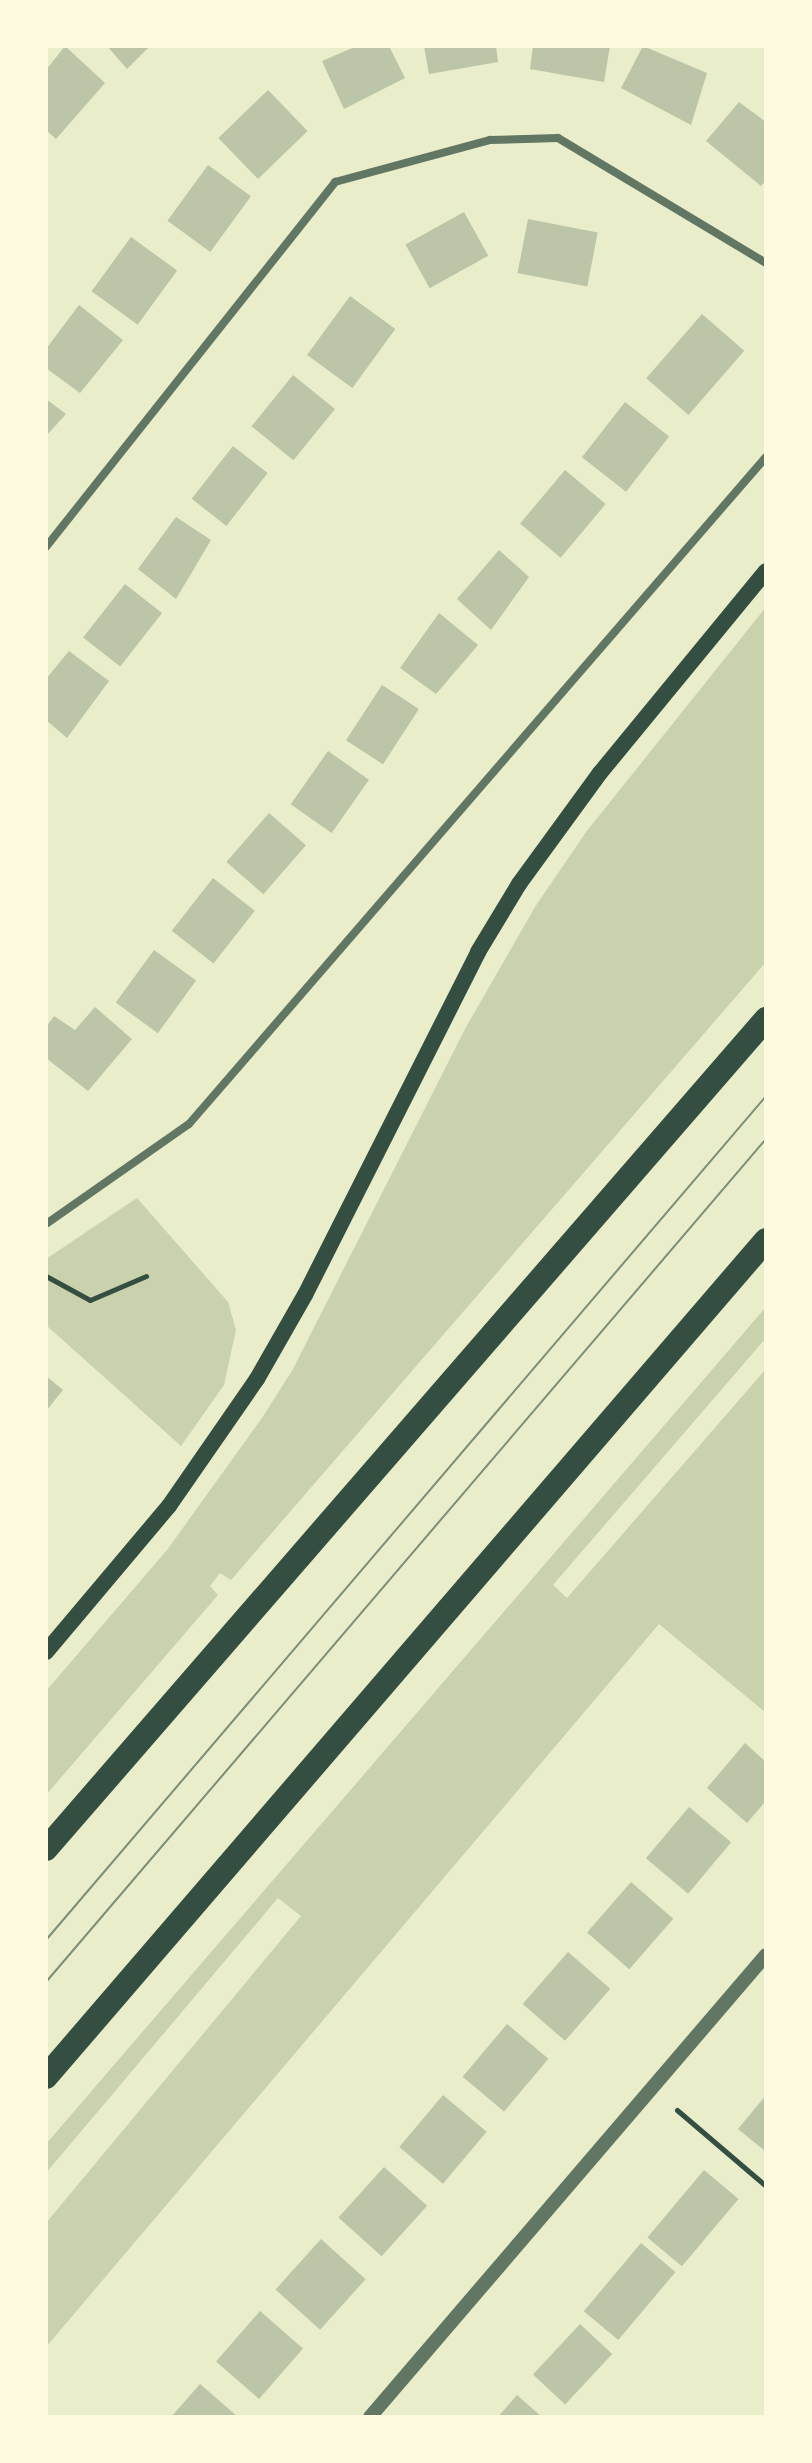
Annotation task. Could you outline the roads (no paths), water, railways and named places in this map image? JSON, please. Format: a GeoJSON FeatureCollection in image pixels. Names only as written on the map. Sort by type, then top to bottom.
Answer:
{"type":"FeatureCollection","features":[{"type":"Feature","properties":{"kind":"highway"},"geometry":{"type":"LineString","coordinates":[[46,1849],[766,1019]]}},
{"type":"Feature","properties":{"kind":"highway"},"geometry":{"type":"LineString","coordinates":[[46,2077],[766,1240]]}},
{"type":"Feature","properties":{"kind":"main road"},"geometry":{"type":"LineString","coordinates":[[46,1652],[169,1506],[275,1350],[466,975],[519,884],[600,773],[766,571]]}},
{"type":"Feature","properties":{"kind":"street"},"geometry":{"type":"LineString","coordinates":[[46,547],[335,182],[490,140],[558,138],[766,263]]}},
{"type":"Feature","properties":{"kind":"street"},"geometry":{"type":"LineString","coordinates":[[46,1224],[189,1124],[766,457]]}},
{"type":"Feature","properties":{"kind":"street"},"geometry":{"type":"LineString","coordinates":[[370,2417],[766,1955]]}},
{"type":"Feature","properties":{"kind":"tram line"},"geometry":{"type":"LineString","coordinates":[[46,1940],[766,1096]]}},
{"type":"Feature","properties":{"kind":"tram line"},"geometry":{"type":"LineString","coordinates":[[46,1982],[766,1139]]}}]}
